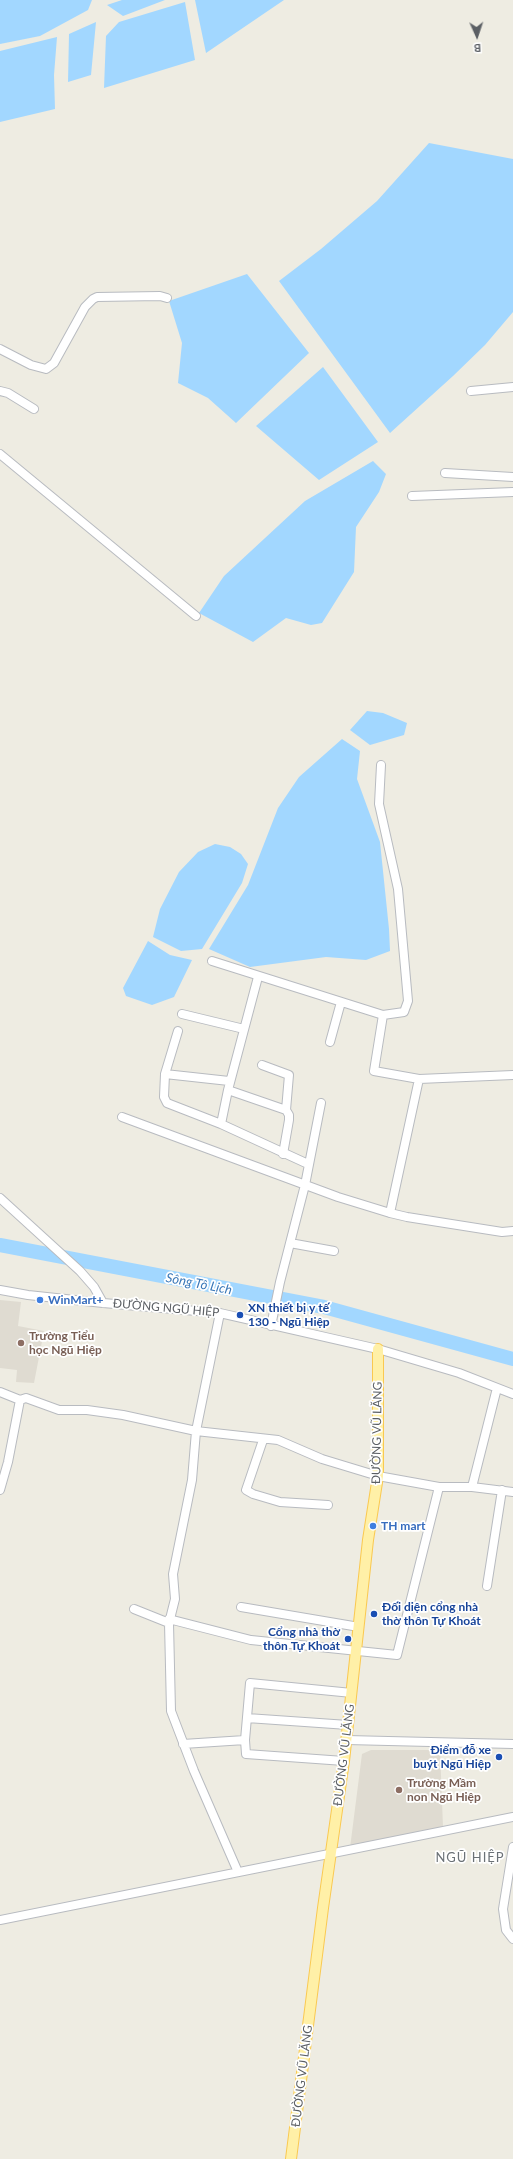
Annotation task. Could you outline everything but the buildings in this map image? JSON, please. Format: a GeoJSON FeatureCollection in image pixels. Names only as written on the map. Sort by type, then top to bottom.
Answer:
{"type":"FeatureCollection","features":[{"type":"Feature","properties":{"kind":"main road","name":"ĐƯỜNG VŨ LĂNG"},"geometry":{"type":"LineString","coordinates":[[291,2159],[330,1855],[347,1740],[368,1540],[378,1476],[378,1349]]}},
{"type":"Feature","properties":{"kind":"street"},"geometry":{"type":"LineString","coordinates":[[0,349],[31,365],[46,369],[54,363],[85,308],[92,299],[97,297],[160,296],[167,298]]}},
{"type":"Feature","properties":{"kind":"street"},"geometry":{"type":"LineString","coordinates":[[471,391],[513,387]]}},
{"type":"Feature","properties":{"kind":"street"},"geometry":{"type":"LineString","coordinates":[[0,391],[8,393],[34,409]]}},
{"type":"Feature","properties":{"kind":"street"},"geometry":{"type":"LineString","coordinates":[[0,454],[196,616]]}},
{"type":"Feature","properties":{"kind":"street"},"geometry":{"type":"LineString","coordinates":[[444,473],[513,477]]}},
{"type":"Feature","properties":{"kind":"street"},"geometry":{"type":"LineString","coordinates":[[412,496],[513,492]]}},
{"type":"Feature","properties":{"kind":"street"},"geometry":{"type":"LineString","coordinates":[[212,961],[258,977],[383,1015],[404,1012],[408,1001],[398,889],[379,804],[381,765]]}},
{"type":"Feature","properties":{"kind":"street"},"geometry":{"type":"LineString","coordinates":[[221,1124],[228,1085],[258,977]]}},
{"type":"Feature","properties":{"kind":"street"},"geometry":{"type":"LineString","coordinates":[[330,1042],[341,1002]]}},
{"type":"Feature","properties":{"kind":"street"},"geometry":{"type":"LineString","coordinates":[[182,1014],[244,1029]]}},
{"type":"Feature","properties":{"kind":"street"},"geometry":{"type":"LineString","coordinates":[[383,1015],[374,1071],[419,1080],[513,1075]]}},
{"type":"Feature","properties":{"kind":"street"},"geometry":{"type":"LineString","coordinates":[[178,1031],[166,1074],[164,1097],[167,1103],[221,1124],[283,1154],[308,1164]]}},
{"type":"Feature","properties":{"kind":"street"},"geometry":{"type":"LineString","coordinates":[[262,1065],[289,1075],[286,1110],[289,1115],[289,1120],[283,1154]]}},
{"type":"Feature","properties":{"kind":"street"},"geometry":{"type":"LineString","coordinates":[[166,1074],[228,1085],[286,1110]]}},
{"type":"Feature","properties":{"kind":"street"},"geometry":{"type":"LineString","coordinates":[[390,1213],[419,1080]]}},
{"type":"Feature","properties":{"kind":"street"},"geometry":{"type":"LineString","coordinates":[[271,1326],[280,1282],[305,1184],[320,1103]]}},
{"type":"Feature","properties":{"kind":"street"},"geometry":{"type":"LineString","coordinates":[[122,1117],[338,1197],[390,1213],[422,1220],[502,1232],[513,1232]]}},
{"type":"Feature","properties":{"kind":"street"},"geometry":{"type":"LineString","coordinates":[[0,1198],[84,1275],[94,1287],[103,1303]]}},
{"type":"Feature","properties":{"kind":"street"},"geometry":{"type":"LineString","coordinates":[[290,1243],[334,1251]]}},
{"type":"Feature","properties":{"kind":"street","name":"ĐƯỜNG NGŨ HIỆP"},"geometry":{"type":"LineString","coordinates":[[0,1290],[28,1295],[103,1303],[220,1312],[271,1326],[378,1349],[459,1373],[513,1394]]}},
{"type":"Feature","properties":{"kind":"street"},"geometry":{"type":"LineString","coordinates":[[220,1312],[196,1431],[192,1480],[173,1574],[175,1599],[169,1621],[171,1711],[183,1744],[238,1872]]}},
{"type":"Feature","properties":{"kind":"street"},"geometry":{"type":"LineString","coordinates":[[472,1487],[497,1388]]}},
{"type":"Feature","properties":{"kind":"street"},"geometry":{"type":"LineString","coordinates":[[0,1392],[20,1400],[26,1398],[59,1410],[87,1410],[123,1415],[196,1431],[263,1440],[278,1440],[322,1459],[378,1476],[440,1487],[472,1487],[513,1492]]}},
{"type":"Feature","properties":{"kind":"street"},"geometry":{"type":"LineString","coordinates":[[0,1490],[3,1466],[20,1400]]}},
{"type":"Feature","properties":{"kind":"street"},"geometry":{"type":"LineString","coordinates":[[263,1440],[246,1490],[253,1494],[280,1502],[328,1506]]}},
{"type":"Feature","properties":{"kind":"street"},"geometry":{"type":"LineString","coordinates":[[134,1609],[169,1621],[251,1640],[397,1655],[440,1487]]}},
{"type":"Feature","properties":{"kind":"street"},"geometry":{"type":"LineString","coordinates":[[487,1586],[502,1490]]}},
{"type":"Feature","properties":{"kind":"street"},"geometry":{"type":"LineString","coordinates":[[241,1607],[359,1627]]}},
{"type":"Feature","properties":{"kind":"street"},"geometry":{"type":"LineString","coordinates":[[344,1760],[246,1754],[245,1740],[250,1683],[352,1693]]}},
{"type":"Feature","properties":{"kind":"street"},"geometry":{"type":"LineString","coordinates":[[247,1718],[348,1725]]}},
{"type":"Feature","properties":{"kind":"street"},"geometry":{"type":"LineString","coordinates":[[183,1744],[245,1740]]}},
{"type":"Feature","properties":{"kind":"street"},"geometry":{"type":"LineString","coordinates":[[347,1740],[513,1744]]}},
{"type":"Feature","properties":{"kind":"street"},"geometry":{"type":"LineString","coordinates":[[0,1920],[330,1855],[513,1817]]}},
{"type":"Feature","properties":{"kind":"street"},"geometry":{"type":"LineString","coordinates":[[513,1847],[504,1909],[506,1930],[513,1939]]}},
{"type":"Feature","properties":{"kind":"shaded area","name":"Trường Tiểu học Ngũ Hiệp"},"geometry":{"type":"Polygon","coordinates":[[[0,1300],[21,1302],[18,1326],[44,1331],[34,1383],[16,1382],[17,1370],[0,1368],[0,1300]]]}},
{"type":"Feature","properties":{"kind":"shaded area","name":"Trường Mầm non Ngũ Hiệp"},"geometry":{"type":"Polygon","coordinates":[[[371,1750],[440,1750],[443,1827],[350,1848],[362,1754],[371,1750]]]}},
{"type":"Feature","properties":{"kind":"water"},"geometry":{"type":"Polygon","coordinates":[[[0,0],[92,0],[88,10],[40,36],[0,44],[0,0]]]}},
{"type":"Feature","properties":{"kind":"water"},"geometry":{"type":"Polygon","coordinates":[[[122,0],[165,0],[123,16],[107,5],[122,0]]]}},
{"type":"Feature","properties":{"kind":"water"},"geometry":{"type":"Polygon","coordinates":[[[195,0],[284,0],[206,53],[195,0]]]}},
{"type":"Feature","properties":{"kind":"water"},"geometry":{"type":"Polygon","coordinates":[[[185,2],[195,60],[104,88],[106,36],[119,22],[185,2]]]}},
{"type":"Feature","properties":{"kind":"water"},"geometry":{"type":"Polygon","coordinates":[[[96,22],[91,75],[68,82],[69,34],[96,22]]]}},
{"type":"Feature","properties":{"kind":"water"},"geometry":{"type":"Polygon","coordinates":[[[57,37],[54,75],[55,109],[0,122],[0,51],[57,37]]]}},
{"type":"Feature","properties":{"kind":"water"},"geometry":{"type":"Polygon","coordinates":[[[429,143],[513,159],[513,312],[485,345],[390,433],[279,281],[321,249],[377,201],[429,143]]]}},
{"type":"Feature","properties":{"kind":"water"},"geometry":{"type":"Polygon","coordinates":[[[247,274],[309,353],[236,423],[208,398],[178,383],[182,343],[169,301],[247,274]]]}},
{"type":"Feature","properties":{"kind":"water"},"geometry":{"type":"Polygon","coordinates":[[[323,367],[378,442],[319,480],[256,426],[323,367]]]}},
{"type":"Feature","properties":{"kind":"water"},"geometry":{"type":"Polygon","coordinates":[[[373,461],[386,474],[379,492],[356,527],[354,572],[322,623],[311,625],[286,618],[253,642],[199,613],[224,576],[305,501],[373,461]]]}},
{"type":"Feature","properties":{"kind":"water"},"geometry":{"type":"Polygon","coordinates":[[[367,711],[383,713],[407,723],[404,735],[370,745],[350,730],[367,711]]]}},
{"type":"Feature","properties":{"kind":"water"},"geometry":{"type":"Polygon","coordinates":[[[342,739],[360,751],[357,779],[380,842],[390,951],[366,960],[326,957],[250,967],[209,949],[248,885],[278,808],[299,777],[342,739]]]}},
{"type":"Feature","properties":{"kind":"water"},"geometry":{"type":"Polygon","coordinates":[[[215,844],[230,847],[241,854],[248,864],[242,883],[202,949],[181,951],[153,937],[160,909],[179,872],[198,852],[215,844]]]}},
{"type":"Feature","properties":{"kind":"water"},"geometry":{"type":"Polygon","coordinates":[[[148,941],[170,955],[192,960],[174,997],[152,1005],[126,996],[123,988],[148,941]]]}},
{"type":"Feature","properties":{"kind":"waterway","name":"Sông Tô Lịch"},"geometry":{"type":"LineString","coordinates":[[0,1245],[324,1307],[513,1359]]}},
{"type":"Feature","properties":{"kind":"place","name":"WinMart+"},"geometry":{"type":"Point","coordinates":[40,1300]}},
{"type":"Feature","properties":{"kind":"place","name":"XN thiết bị y tế 130 - Ngũ Hiệp"},"geometry":{"type":"Point","coordinates":[240,1315]}},
{"type":"Feature","properties":{"kind":"place","name":"Trường Tiểu học Ngũ Hiệp"},"geometry":{"type":"Point","coordinates":[21,1343]}},
{"type":"Feature","properties":{"kind":"place","name":"TH mart"},"geometry":{"type":"Point","coordinates":[373,1526]}},
{"type":"Feature","properties":{"kind":"place","name":"Đối diện cổng nhà thờ thôn Tự Khoát"},"geometry":{"type":"Point","coordinates":[374,1614]}},
{"type":"Feature","properties":{"kind":"place","name":"Cổng nhà thờ thôn Tự Khoát"},"geometry":{"type":"Point","coordinates":[348,1639]}},
{"type":"Feature","properties":{"kind":"place","name":"Điểm đỗ xe buýt Ngũ Hiệp"},"geometry":{"type":"Point","coordinates":[499,1757]}},
{"type":"Feature","properties":{"kind":"place","name":"Trường Mầm non Ngũ Hiệp"},"geometry":{"type":"Point","coordinates":[399,1790]}},
{"type":"Feature","properties":{"kind":"district","name":"NGŨ HIỆP"},"geometry":{"type":"Point","coordinates":[470,1858]}}]}
